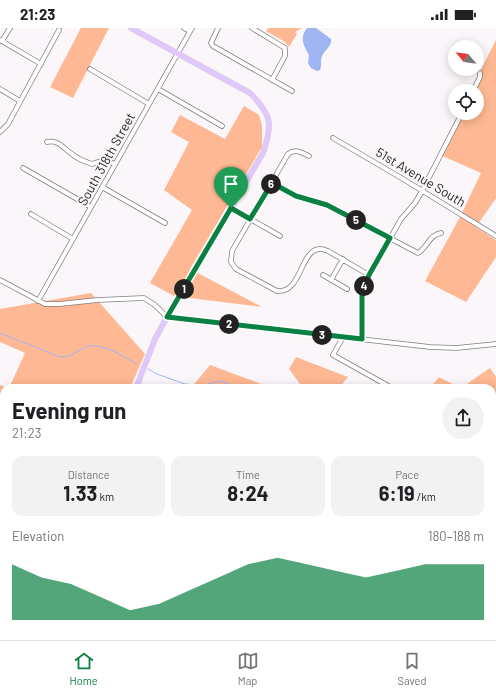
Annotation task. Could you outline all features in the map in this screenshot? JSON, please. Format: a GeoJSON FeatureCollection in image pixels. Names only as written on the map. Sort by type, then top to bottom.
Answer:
{"type":"FeatureCollection","features":[{"type":"Feature","properties":{"kind":"main road"},"geometry":{"type":"LineString","coordinates":[[131,28],[138,30],[178,54],[250,93],[266,111],[269,133],[263,153],[167,317],[156,339],[138,384]]}},
{"type":"Feature","properties":{"kind":"street"},"geometry":{"type":"LineString","coordinates":[[10,28],[1,41],[41,64]]}},
{"type":"Feature","properties":{"kind":"street"},"geometry":{"type":"LineString","coordinates":[[184,28],[191,30]]}},
{"type":"Feature","properties":{"kind":"street"},"geometry":{"type":"LineString","coordinates":[[218,28],[211,40],[211,44],[215,48],[292,91]]}},
{"type":"Feature","properties":{"kind":"street"},"geometry":{"type":"LineString","coordinates":[[252,28],[283,46],[286,50],[285,56],[272,80]]}},
{"type":"Feature","properties":{"kind":"street"},"geometry":{"type":"LineString","coordinates":[[0,132],[8,124],[60,30]]}},
{"type":"Feature","properties":{"kind":"street","name":"South 318th Street"},"geometry":{"type":"LineString","coordinates":[[38,301],[191,30]]}},
{"type":"Feature","properties":{"kind":"street"},"geometry":{"type":"LineString","coordinates":[[90,69],[149,104]]}},
{"type":"Feature","properties":{"kind":"street"},"geometry":{"type":"LineString","coordinates":[[0,89],[20,101]]}},
{"type":"Feature","properties":{"kind":"street"},"geometry":{"type":"LineString","coordinates":[[158,89],[222,126]]}},
{"type":"Feature","properties":{"kind":"street"},"geometry":{"type":"LineString","coordinates":[[362,339],[362,293],[369,275],[401,219],[415,203],[422,191],[458,120]]}},
{"type":"Feature","properties":{"kind":"street","name":"51st Avenue South"},"geometry":{"type":"LineString","coordinates":[[333,138],[496,236]]}},
{"type":"Feature","properties":{"kind":"street"},"geometry":{"type":"LineString","coordinates":[[47,142],[54,141],[74,156],[92,164],[105,160],[115,164]]}},
{"type":"Feature","properties":{"kind":"street"},"geometry":{"type":"LineString","coordinates":[[309,156],[296,151],[288,154],[232,251],[231,262],[236,269],[277,291],[284,291],[290,288],[308,258],[316,250],[324,249],[369,275]]}},
{"type":"Feature","properties":{"kind":"street"},"geometry":{"type":"LineString","coordinates":[[23,168],[91,207]]}},
{"type":"Feature","properties":{"kind":"street"},"geometry":{"type":"LineString","coordinates":[[272,183],[296,196],[327,205],[418,253],[425,247],[432,236],[441,232]]}},
{"type":"Feature","properties":{"kind":"street"},"geometry":{"type":"LineString","coordinates":[[102,188],[165,224]]}},
{"type":"Feature","properties":{"kind":"street"},"geometry":{"type":"LineString","coordinates":[[231,208],[280,236]]}},
{"type":"Feature","properties":{"kind":"street"},"geometry":{"type":"LineString","coordinates":[[31,214],[73,239]]}},
{"type":"Feature","properties":{"kind":"street"},"geometry":{"type":"LineString","coordinates":[[331,280],[342,259]]}},
{"type":"Feature","properties":{"kind":"street"},"geometry":{"type":"LineString","coordinates":[[323,275],[347,289]]}},
{"type":"Feature","properties":{"kind":"street"},"geometry":{"type":"LineString","coordinates":[[0,280],[45,304],[144,298],[155,305],[167,317],[446,347],[496,344]]}},
{"type":"Feature","properties":{"kind":"street"},"geometry":{"type":"LineString","coordinates":[[343,337],[333,355],[385,384]]}},
{"type":"Feature","properties":{"kind":"shaded area"},"geometry":{"type":"Polygon","coordinates":[[[81,28],[109,28],[73,98],[50,87],[81,28]]]}},
{"type":"Feature","properties":{"kind":"shaded area"},"geometry":{"type":"Polygon","coordinates":[[[268,28],[302,28],[295,32],[297,34],[289,47],[285,42],[266,31],[268,28]]]}},
{"type":"Feature","properties":{"kind":"shaded area"},"geometry":{"type":"Polygon","coordinates":[[[496,40],[496,198],[476,227],[496,240],[496,257],[466,302],[425,281],[460,217],[481,173],[438,154],[455,120],[484,120],[484,84],[474,84],[478,76],[484,76],[484,64],[496,40]]]}},
{"type":"Feature","properties":{"kind":"shaded area"},"geometry":{"type":"Polygon","coordinates":[[[244,106],[259,115],[262,125],[262,147],[190,269],[262,307],[174,296],[150,283],[192,210],[164,190],[189,142],[171,132],[180,115],[225,139],[244,106]]]}},
{"type":"Feature","properties":{"kind":"shaded area"},"geometry":{"type":"Polygon","coordinates":[[[91,293],[145,354],[132,384],[11,384],[25,353],[0,342],[0,309],[91,293]]]}},
{"type":"Feature","properties":{"kind":"shaded area"},"geometry":{"type":"Polygon","coordinates":[[[296,357],[348,377],[342,384],[300,384],[289,369],[296,357]]]}},
{"type":"Feature","properties":{"kind":"shaded area"},"geometry":{"type":"Polygon","coordinates":[[[210,365],[261,384],[194,384],[210,365]]]}},
{"type":"Feature","properties":{"kind":"shaded area"},"geometry":{"type":"Polygon","coordinates":[[[490,368],[496,377],[496,384],[467,384],[490,368]]]}},
{"type":"Feature","properties":{"kind":"shaded area"},"geometry":{"type":"Polygon","coordinates":[[[439,377],[452,384],[433,384],[439,377]]]}},
{"type":"Feature","properties":{"kind":"water"},"geometry":{"type":"Polygon","coordinates":[[[307,28],[316,28],[331,39],[329,46],[322,56],[320,70],[317,71],[311,68],[308,63],[309,55],[303,42],[303,35],[307,28]]]}},
{"type":"Feature","properties":{"kind":"waterway"},"geometry":{"type":"LineString","coordinates":[[0,333],[60,357],[69,356],[86,347],[95,346],[107,349],[137,364]]}},
{"type":"Feature","properties":{"kind":"waterway"},"geometry":{"type":"LineString","coordinates":[[148,369],[157,374],[185,384]]}},
{"type":"Feature","properties":{"kind":"waterway"},"geometry":{"type":"LineString","coordinates":[[209,384],[219,381],[229,384]]}},
{"type":"Feature","properties":{"kind":"route"},"geometry":{"type":"LineString","coordinates":[[272,183],[296,196],[327,205],[390,238],[364,284],[361,300],[362,339],[167,317],[231,208],[250,219],[272,183]]}}]}
